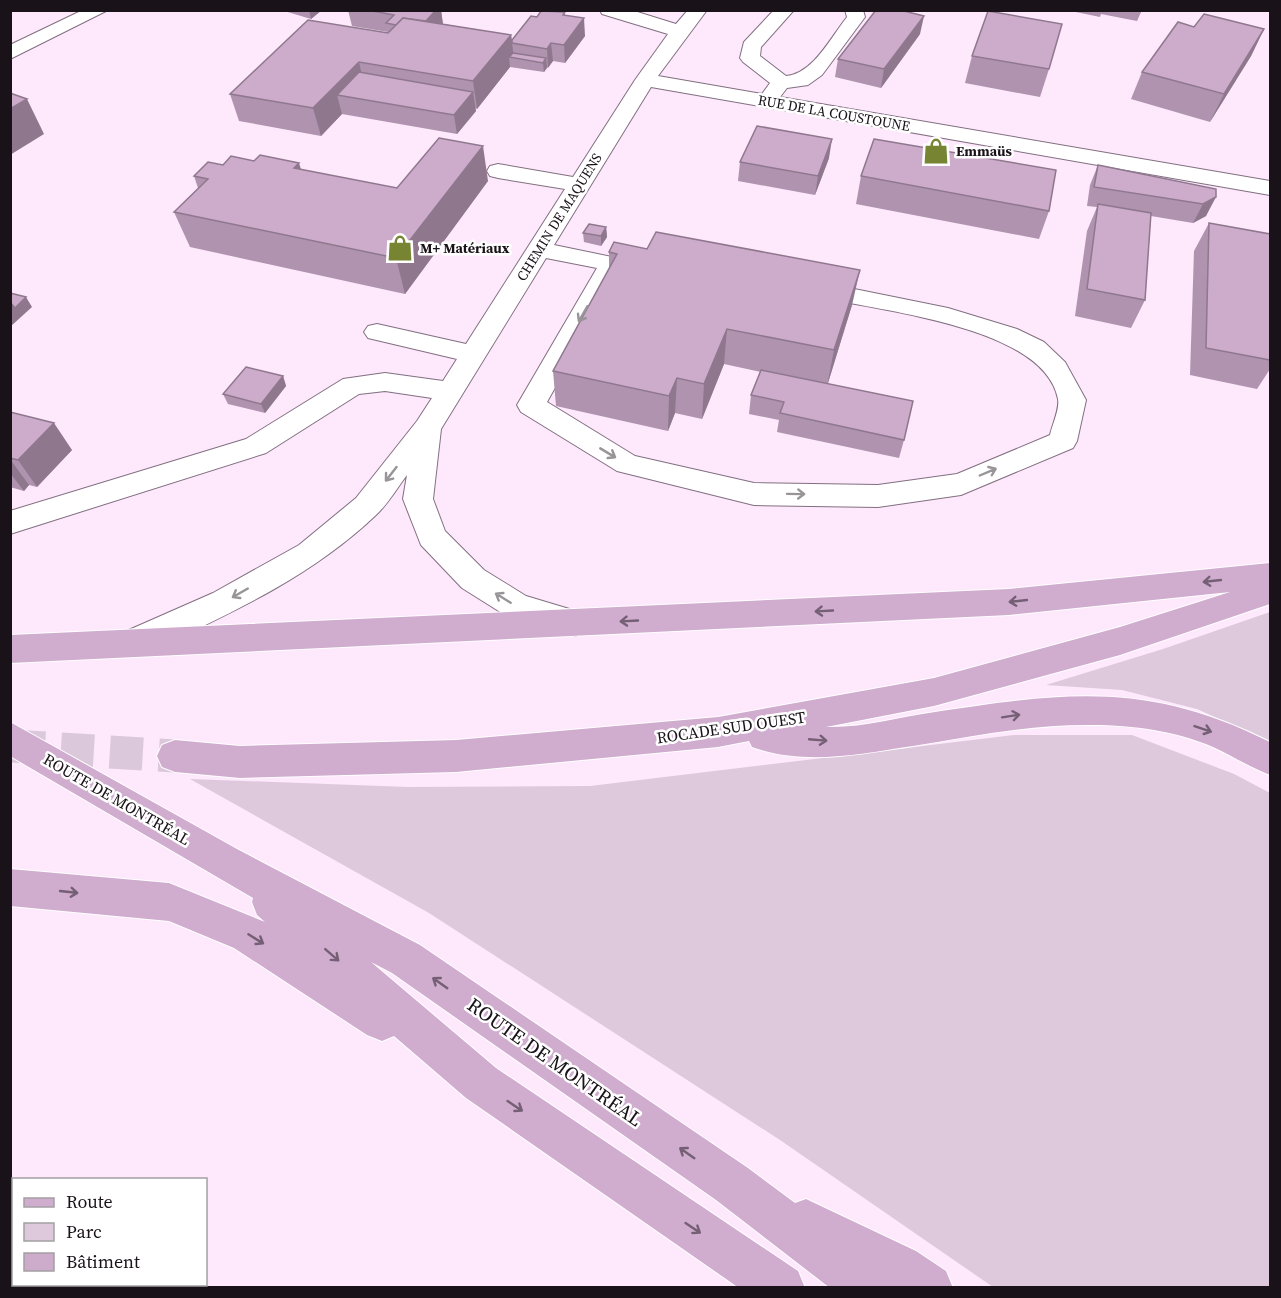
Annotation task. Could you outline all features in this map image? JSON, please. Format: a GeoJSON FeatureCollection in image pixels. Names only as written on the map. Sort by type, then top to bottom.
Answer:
{"type":"FeatureCollection","features":[{"type":"Feature","properties":{"kind":"main road"},"geometry":{"type":"LineString","coordinates":[[10,649],[1009,602],[1270,575]]}},
{"type":"Feature","properties":{"kind":"main road","name":"ROCADE SUD OUEST"},"geometry":{"type":"LineString","coordinates":[[175,756],[251,762],[456,756],[718,732],[934,692],[1120,641],[1270,591]]}},
{"type":"Feature","properties":{"kind":"main road"},"geometry":{"type":"LineString","coordinates":[[718,732],[839,742],[1034,712],[1104,708],[1143,712],[1190,724],[1222,735],[1270,759]]}},
{"type":"Feature","properties":{"kind":"main road","name":"ROUTE DE MONTRÉAL"},"geometry":{"type":"LineString","coordinates":[[10,737],[225,862],[406,960],[732,1185],[869,1287]]}},
{"type":"Feature","properties":{"kind":"main road","name":"ROUTE DE MONTRÉAL"},"geometry":{"type":"LineString","coordinates":[[225,862],[481,1083],[781,1287]]}},
{"type":"Feature","properties":{"kind":"main road"},"geometry":{"type":"LineString","coordinates":[[10,887],[169,902],[248,934],[481,1083]]}},
{"type":"Feature","properties":{"kind":"main road"},"geometry":{"type":"LineString","coordinates":[[732,1185],[899,1268],[929,1287]]}},
{"type":"Feature","properties":{"kind":"street"},"geometry":{"type":"LineString","coordinates":[[10,53],[99,10]]}},
{"type":"Feature","properties":{"kind":"street"},"geometry":{"type":"LineString","coordinates":[[609,10],[680,31]]}},
{"type":"Feature","properties":{"kind":"street","name":"CHEMIN DE MAQUENS"},"geometry":{"type":"LineString","coordinates":[[134,643],[224,602],[310,553],[367,506],[427,428],[645,80],[698,10]]}},
{"type":"Feature","properties":{"kind":"street"},"geometry":{"type":"LineString","coordinates":[[785,10],[751,46],[750,58],[781,82],[801,81],[816,70],[856,17],[854,10]]}},
{"type":"Feature","properties":{"kind":"street","name":"RUE DE LA COUSTOUNE"},"geometry":{"type":"LineString","coordinates":[[645,80],[1270,188]]}},
{"type":"Feature","properties":{"kind":"street"},"geometry":{"type":"LineString","coordinates":[[767,101],[781,82]]}},
{"type":"Feature","properties":{"kind":"street"},"geometry":{"type":"LineString","coordinates":[[885,121],[915,105]]}},
{"type":"Feature","properties":{"kind":"street"},"geometry":{"type":"LineString","coordinates":[[498,171],[579,185]]}},
{"type":"Feature","properties":{"kind":"street"},"geometry":{"type":"LineString","coordinates":[[538,249],[612,264],[645,256],[679,262]]}},
{"type":"Feature","properties":{"kind":"street"},"geometry":{"type":"LineString","coordinates":[[612,264],[531,405],[627,464],[754,494],[878,496],[961,484],[1063,441],[1072,400],[1052,363],[1015,336],[940,313],[781,282]]}},
{"type":"Feature","properties":{"kind":"street"},"geometry":{"type":"LineString","coordinates":[[377,332],[472,354]]}},
{"type":"Feature","properties":{"kind":"street"},"geometry":{"type":"LineString","coordinates":[[10,523],[256,446],[353,385],[385,382],[450,391]]}},
{"type":"Feature","properties":{"kind":"street","name":"CHEMIN DE MAQUENS"},"geometry":{"type":"LineString","coordinates":[[427,428],[418,499],[432,537],[473,579],[516,606],[577,623]]}},
{"type":"Feature","properties":{"kind":"green space"},"geometry":{"type":"Polygon","coordinates":[[[1270,612],[1270,742],[1197,709],[1122,690],[1046,685],[1163,649],[1270,612]]]}},
{"type":"Feature","properties":{"kind":"green space"},"geometry":{"type":"Polygon","coordinates":[[[1014,735],[1132,735],[1234,774],[1270,793],[1270,1287],[993,1287],[780,1140],[429,913],[190,779],[408,787],[590,786],[1014,735]]]}},
{"type":"Feature","properties":{"kind":"building"},"geometry":{"type":"Polygon","coordinates":[[[367,10],[436,10],[426,21],[403,18],[396,25],[386,23],[394,15],[367,10]]]}},
{"type":"Feature","properties":{"kind":"building"},"geometry":{"type":"Polygon","coordinates":[[[876,10],[900,10],[924,16],[884,69],[838,59],[876,10]]]}},
{"type":"Feature","properties":{"kind":"building"},"geometry":{"type":"Polygon","coordinates":[[[541,11],[565,12],[563,15],[584,18],[564,45],[551,43],[547,49],[512,43],[531,16],[537,17],[541,11]]]}},
{"type":"Feature","properties":{"kind":"building"},"geometry":{"type":"Polygon","coordinates":[[[988,11],[1062,24],[1049,69],[972,56],[988,11]]]}},
{"type":"Feature","properties":{"kind":"building"},"geometry":{"type":"Polygon","coordinates":[[[1204,14],[1264,29],[1224,94],[1142,72],[1178,22],[1194,27],[1204,14]]]}},
{"type":"Feature","properties":{"kind":"building"},"geometry":{"type":"Polygon","coordinates":[[[403,18],[511,35],[473,81],[359,62],[313,108],[230,94],[308,20],[388,33],[403,18]]]}},
{"type":"Feature","properties":{"kind":"building"},"geometry":{"type":"Polygon","coordinates":[[[513,53],[546,58],[543,63],[509,57],[513,53]]]}},
{"type":"Feature","properties":{"kind":"building"},"geometry":{"type":"Polygon","coordinates":[[[359,72],[473,92],[454,115],[337,95],[359,72]]]}},
{"type":"Feature","properties":{"kind":"building"},"geometry":{"type":"Polygon","coordinates":[[[10,93],[27,99],[10,109],[10,93]]]}},
{"type":"Feature","properties":{"kind":"building"},"geometry":{"type":"Polygon","coordinates":[[[757,126],[832,139],[818,176],[740,162],[757,126]]]}},
{"type":"Feature","properties":{"kind":"building"},"geometry":{"type":"Polygon","coordinates":[[[439,138],[483,146],[396,258],[174,212],[208,179],[194,176],[208,162],[223,165],[231,156],[254,161],[260,155],[299,163],[294,168],[397,188],[439,138]]]}},
{"type":"Feature","properties":{"kind":"building"},"geometry":{"type":"Polygon","coordinates":[[[874,139],[1056,170],[1049,211],[861,176],[874,139]]]}},
{"type":"Feature","properties":{"kind":"building"},"geometry":{"type":"Polygon","coordinates":[[[1098,165],[1216,189],[1216,197],[1203,204],[1094,187],[1098,165]]]}},
{"type":"Feature","properties":{"kind":"building"},"geometry":{"type":"Polygon","coordinates":[[[1098,204],[1151,213],[1145,300],[1087,289],[1098,204]]]}},
{"type":"Feature","properties":{"kind":"building"},"geometry":{"type":"Polygon","coordinates":[[[1209,223],[1270,234],[1270,360],[1206,348],[1209,223]]]}},
{"type":"Feature","properties":{"kind":"building"},"geometry":{"type":"Polygon","coordinates":[[[589,224],[606,227],[601,236],[583,233],[589,224]]]}},
{"type":"Feature","properties":{"kind":"building"},"geometry":{"type":"Polygon","coordinates":[[[656,232],[860,270],[834,350],[727,329],[704,384],[677,378],[669,396],[553,371],[617,254],[609,252],[614,242],[647,249],[656,232]]]}},
{"type":"Feature","properties":{"kind":"building"},"geometry":{"type":"Polygon","coordinates":[[[10,293],[26,297],[15,308],[10,302],[10,293]]]}},
{"type":"Feature","properties":{"kind":"building"},"geometry":{"type":"Polygon","coordinates":[[[246,367],[283,376],[261,404],[223,394],[246,367]]]}},
{"type":"Feature","properties":{"kind":"building"},"geometry":{"type":"Polygon","coordinates":[[[761,370],[913,401],[904,440],[780,413],[784,402],[751,395],[761,370]]]}},
{"type":"Feature","properties":{"kind":"building"},"geometry":{"type":"Polygon","coordinates":[[[10,412],[54,423],[18,460],[10,458],[10,412]]]}},
{"type":"Feature","properties":{"kind":"tunnel"},"geometry":{"type":"LineString","coordinates":[[12,746],[175,756]]}},
{"type":"Feature","properties":{"kind":"place","name":"Emmaüs"},"geometry":{"type":"Point","coordinates":[936,151]}},
{"type":"Feature","properties":{"kind":"place","name":"M+ Matériaux"},"geometry":{"type":"Point","coordinates":[400,248]}}]}
